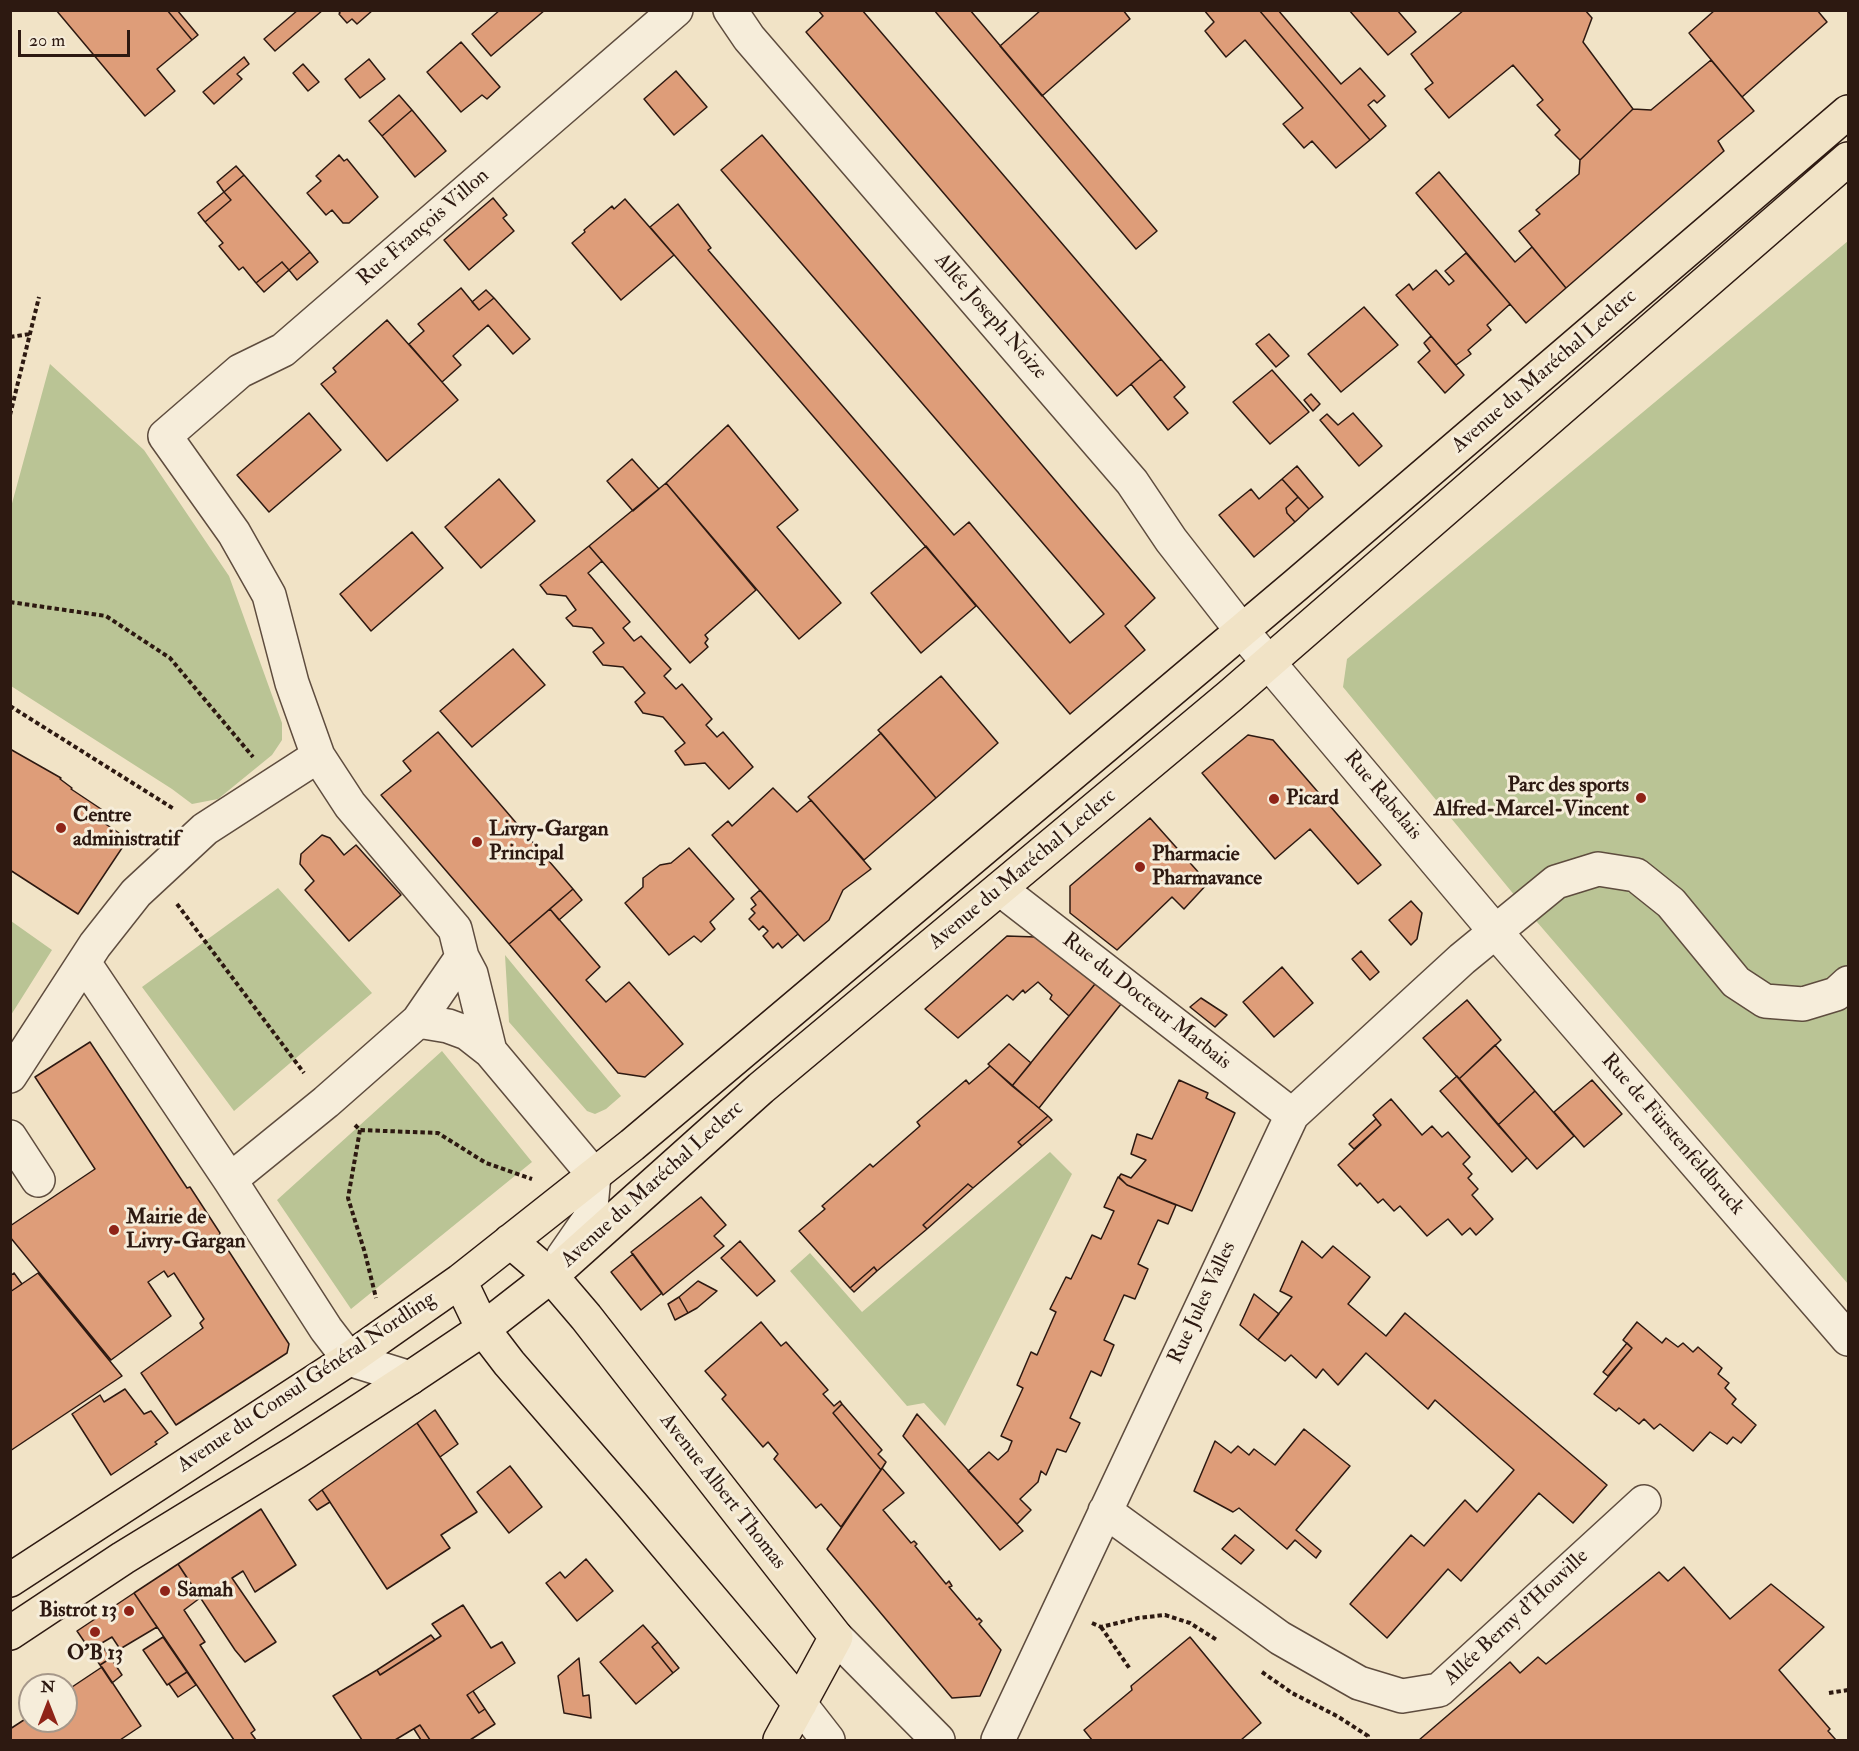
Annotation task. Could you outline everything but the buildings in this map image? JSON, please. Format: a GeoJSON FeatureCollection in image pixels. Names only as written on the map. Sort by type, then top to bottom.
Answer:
{"type":"FeatureCollection","features":[{"type":"Feature","properties":{"kind":"main road","name":"Avenue du Maréchal Leclerc"},"geometry":{"type":"LineString","coordinates":[[582,1184],[1242,631],[1848,112]]}},
{"type":"Feature","properties":{"kind":"main road","name":"Avenue du Maréchal Leclerc"},"geometry":{"type":"LineString","coordinates":[[551,1276],[761,1088],[1221,704],[1848,159]]}},
{"type":"Feature","properties":{"kind":"main road","name":"Avenue du Consul Général Nordling"},"geometry":{"type":"LineString","coordinates":[[10,1580],[349,1359],[460,1281],[582,1184]]}},
{"type":"Feature","properties":{"kind":"main road","name":"Avenue Albert Thomas"},"geometry":{"type":"LineString","coordinates":[[510,1241],[551,1276],[836,1637]]}},
{"type":"Feature","properties":{"kind":"main road"},"geometry":{"type":"LineString","coordinates":[[10,1633],[123,1558],[296,1452],[410,1378],[483,1329],[551,1276]]}},
{"type":"Feature","properties":{"kind":"main road"},"geometry":{"type":"LineString","coordinates":[[460,1281],[483,1329],[508,1363],[633,1506],[800,1704]]}},
{"type":"Feature","properties":{"kind":"main road"},"geometry":{"type":"LineString","coordinates":[[780,1740],[836,1637]]}},
{"type":"Feature","properties":{"kind":"street","name":"Rue François Villon"},"geometry":{"type":"LineString","coordinates":[[318,756],[292,683],[269,595],[234,533],[165,436],[240,371],[283,350],[676,10]]}},
{"type":"Feature","properties":{"kind":"street","name":"Allée Joseph Noize"},"geometry":{"type":"LineString","coordinates":[[730,10],[757,47],[1132,482],[1171,540],[1242,631]]}},
{"type":"Feature","properties":{"kind":"street"},"geometry":{"type":"LineString","coordinates":[[1242,631],[1269,661]]}},
{"type":"Feature","properties":{"kind":"street","name":"Rue Rabelais"},"geometry":{"type":"LineString","coordinates":[[1269,661],[1495,931]]}},
{"type":"Feature","properties":{"kind":"street"},"geometry":{"type":"LineString","coordinates":[[10,1076],[85,964],[95,945],[136,893],[205,829],[318,756],[350,805],[455,929],[462,957],[471,974],[490,1051]]}},
{"type":"Feature","properties":{"kind":"street","name":"Rue Jules Valles"},"geometry":{"type":"LineString","coordinates":[[998,1740],[1292,1115],[1461,959],[1556,882],[1598,869],[1636,875],[1671,903],[1736,982],[1765,1001],[1803,1004],[1836,994],[1848,983]]}},
{"type":"Feature","properties":{"kind":"street","name":"Rue du Docteur Marbais"},"geometry":{"type":"LineString","coordinates":[[1000,889],[1292,1115]]}},
{"type":"Feature","properties":{"kind":"street","name":"Rue de Fürstenfeldbruck"},"geometry":{"type":"LineString","coordinates":[[1495,931],[1848,1340]]}},
{"type":"Feature","properties":{"kind":"street"},"geometry":{"type":"LineString","coordinates":[[230,1180],[326,1102],[418,1021],[462,957]]}},
{"type":"Feature","properties":{"kind":"street"},"geometry":{"type":"LineString","coordinates":[[85,964],[230,1180],[326,1329],[349,1359],[410,1378]]}},
{"type":"Feature","properties":{"kind":"street"},"geometry":{"type":"LineString","coordinates":[[418,1021],[448,1026],[467,1034],[490,1051],[582,1184]]}},
{"type":"Feature","properties":{"kind":"street"},"geometry":{"type":"LineString","coordinates":[[10,1137],[38,1180]]}},
{"type":"Feature","properties":{"kind":"street","name":"Avenue du Maréchal Leclerc"},"geometry":{"type":"LineString","coordinates":[[551,1276],[590,1218],[582,1184]]}},
{"type":"Feature","properties":{"kind":"street","name":"Allée Berny d'Houville"},"geometry":{"type":"LineString","coordinates":[[1105,1511],[1280,1638],[1359,1683],[1402,1696],[1439,1690],[1644,1502]]}},
{"type":"Feature","properties":{"kind":"street","name":"Avenue Albert Thomas"},"geometry":{"type":"LineString","coordinates":[[836,1637],[938,1740]]}},
{"type":"Feature","properties":{"kind":"street"},"geometry":{"type":"LineString","coordinates":[[800,1704],[828,1740]]}},
{"type":"Feature","properties":{"kind":"path"},"geometry":{"type":"LineString","coordinates":[[10,415],[39,297]]}},
{"type":"Feature","properties":{"kind":"path"},"geometry":{"type":"LineString","coordinates":[[10,337],[30,334]]}},
{"type":"Feature","properties":{"kind":"path"},"geometry":{"type":"LineString","coordinates":[[10,602],[106,616],[170,658],[275,783]]}},
{"type":"Feature","properties":{"kind":"path"},"geometry":{"type":"LineString","coordinates":[[10,706],[205,829]]}},
{"type":"Feature","properties":{"kind":"path"},"geometry":{"type":"LineString","coordinates":[[156,875],[326,1102],[360,1130],[438,1133],[486,1163],[582,1184]]}},
{"type":"Feature","properties":{"kind":"path"},"geometry":{"type":"LineString","coordinates":[[360,1130],[348,1198],[365,1252],[383,1335]]}},
{"type":"Feature","properties":{"kind":"path"},"geometry":{"type":"LineString","coordinates":[[1059,1608],[1101,1627],[1130,1669]]}},
{"type":"Feature","properties":{"kind":"path"},"geometry":{"type":"LineString","coordinates":[[1101,1627],[1138,1618],[1165,1615],[1190,1623],[1222,1644]]}},
{"type":"Feature","properties":{"kind":"path"},"geometry":{"type":"LineString","coordinates":[[1256,1668],[1292,1693],[1368,1736],[1368,1740]]}},
{"type":"Feature","properties":{"kind":"path"},"geometry":{"type":"LineString","coordinates":[[1829,1693],[1848,1690]]}},
{"type":"Feature","properties":{"kind":"green space","name":"Parc des sports Alfred-Marcel-Vincent"},"geometry":{"type":"Polygon","coordinates":[[[1848,241],[1848,1284],[1525,908],[1343,687],[1347,659],[1848,241]]]}},
{"type":"Feature","properties":{"kind":"green space"},"geometry":{"type":"Polygon","coordinates":[[[50,364],[144,450],[229,576],[282,723],[282,740],[272,755],[218,799],[192,804],[11,686],[11,507],[50,364]]]}},
{"type":"Feature","properties":{"kind":"green space"},"geometry":{"type":"Polygon","coordinates":[[[278,888],[372,993],[234,1111],[142,987],[278,888]]]}},
{"type":"Feature","properties":{"kind":"green space"},"geometry":{"type":"Polygon","coordinates":[[[11,921],[52,950],[11,1015],[11,921]]]}},
{"type":"Feature","properties":{"kind":"green space"},"geometry":{"type":"Polygon","coordinates":[[[505,955],[621,1096],[606,1109],[595,1114],[587,1111],[509,1022],[505,955]]]}},
{"type":"Feature","properties":{"kind":"green space"},"geometry":{"type":"Polygon","coordinates":[[[442,1051],[532,1162],[351,1309],[277,1200],[442,1051]]]}},
{"type":"Feature","properties":{"kind":"green space"},"geometry":{"type":"Polygon","coordinates":[[[1050,1152],[1072,1174],[945,1426],[924,1403],[907,1406],[790,1271],[810,1253],[862,1312],[1050,1152]]]}},
{"type":"Feature","properties":{"kind":"place","name":"Parc des sports Alfred-Marcel-Vincent"},"geometry":{"type":"Point","coordinates":[1641,798]}},
{"type":"Feature","properties":{"kind":"place","name":"Picard"},"geometry":{"type":"Point","coordinates":[1274,799]}},
{"type":"Feature","properties":{"kind":"place","name":"Centre administratif"},"geometry":{"type":"Point","coordinates":[61,828]}},
{"type":"Feature","properties":{"kind":"place","name":"Livry-Gargan Principal"},"geometry":{"type":"Point","coordinates":[477,842]}},
{"type":"Feature","properties":{"kind":"place","name":"Pharmacie Pharmavance"},"geometry":{"type":"Point","coordinates":[1140,867]}},
{"type":"Feature","properties":{"kind":"place","name":"Mairie de Livry-Gargan"},"geometry":{"type":"Point","coordinates":[114,1230]}},
{"type":"Feature","properties":{"kind":"place","name":"Samah"},"geometry":{"type":"Point","coordinates":[165,1591]}},
{"type":"Feature","properties":{"kind":"place","name":"Bistrot 13"},"geometry":{"type":"Point","coordinates":[129,1611]}},
{"type":"Feature","properties":{"kind":"place","name":"O'B 13"},"geometry":{"type":"Point","coordinates":[95,1632]}}]}
